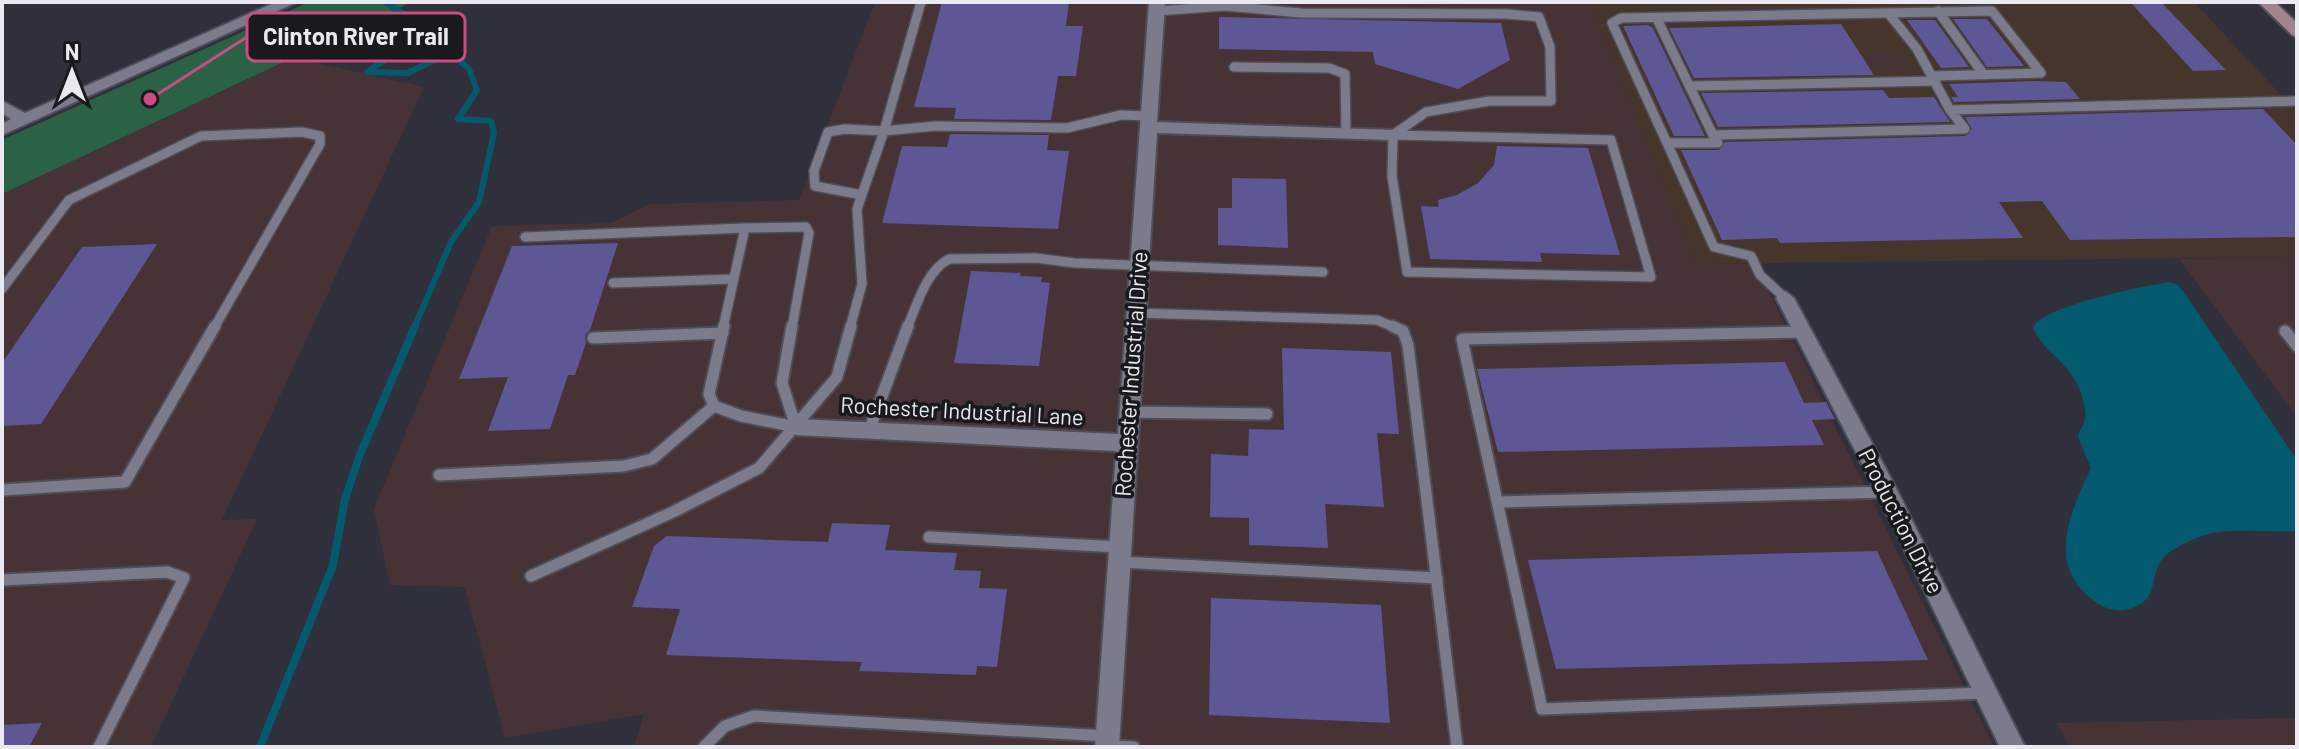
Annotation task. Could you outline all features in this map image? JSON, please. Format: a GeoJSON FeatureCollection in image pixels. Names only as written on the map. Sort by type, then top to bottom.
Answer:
{"type":"FeatureCollection","features":[{"type":"Feature","properties":{"kind":"main road"},"geometry":{"type":"LineString","coordinates":[[2266,2],[2297,32]]}},
{"type":"Feature","properties":{"kind":"street"},"geometry":{"type":"LineString","coordinates":[[2,130],[289,2]]}},
{"type":"Feature","properties":{"kind":"street","name":"Rochester Industrial Drive"},"geometry":{"type":"LineString","coordinates":[[1107,743],[1157,6]]}},
{"type":"Feature","properties":{"kind":"street"},"geometry":{"type":"LineString","coordinates":[[2,106],[24,120]]}},
{"type":"Feature","properties":{"kind":"street"},"geometry":{"type":"LineString","coordinates":[[1149,122],[1393,135]]}},
{"type":"Feature","properties":{"kind":"street","name":"Production Drive"},"geometry":{"type":"LineString","coordinates":[[1785,298],[1887,492],[2013,747]]}},
{"type":"Feature","properties":{"kind":"street","name":"Rochester Industrial Lane"},"geometry":{"type":"LineString","coordinates":[[796,427],[1126,443]]}},
{"type":"Feature","properties":{"kind":"lane"},"geometry":{"type":"LineString","coordinates":[[531,576],[675,511],[759,468],[837,377],[862,284],[857,209],[884,131],[921,2]]}},
{"type":"Feature","properties":{"kind":"lane"},"geometry":{"type":"LineString","coordinates":[[1157,6],[1225,6],[1301,13],[1507,14],[1539,17],[1547,31],[1553,71],[1551,101],[1489,101],[1426,112],[1393,135]]}},
{"type":"Feature","properties":{"kind":"lane"},"geometry":{"type":"LineString","coordinates":[[1938,11],[1984,75]]}},
{"type":"Feature","properties":{"kind":"lane"},"geometry":{"type":"LineString","coordinates":[[1690,86],[2041,73],[1992,11],[1621,18],[1612,23],[1714,247],[1751,256],[1760,275],[1785,298]]}},
{"type":"Feature","properties":{"kind":"lane"},"geometry":{"type":"LineString","coordinates":[[1713,135],[1965,129],[1950,110],[1935,78],[1889,14]]}},
{"type":"Feature","properties":{"kind":"lane"},"geometry":{"type":"LineString","coordinates":[[1657,19],[1718,143],[1667,143]]}},
{"type":"Feature","properties":{"kind":"lane"},"geometry":{"type":"LineString","coordinates":[[1234,67],[1329,68],[1341,71],[1345,74],[1346,133]]}},
{"type":"Feature","properties":{"kind":"lane"},"geometry":{"type":"LineString","coordinates":[[1950,110],[2297,101]]}},
{"type":"Feature","properties":{"kind":"lane"},"geometry":{"type":"LineString","coordinates":[[862,195],[815,186],[814,171],[826,135],[833,130],[884,131],[935,126],[1067,128],[1121,115],[1149,122]]}},
{"type":"Feature","properties":{"kind":"lane"},"geometry":{"type":"LineString","coordinates":[[2,289],[69,200],[201,136],[302,132],[320,136],[320,144],[125,482],[2,490]]}},
{"type":"Feature","properties":{"kind":"lane"},"geometry":{"type":"LineString","coordinates":[[1393,135],[1611,140],[1651,277],[1407,272],[1392,176],[1393,135]]}},
{"type":"Feature","properties":{"kind":"lane"},"geometry":{"type":"LineString","coordinates":[[525,237],[806,227],[809,233],[782,383],[796,427]]}},
{"type":"Feature","properties":{"kind":"lane"},"geometry":{"type":"LineString","coordinates":[[745,228],[709,394],[714,406],[741,416],[796,427]]}},
{"type":"Feature","properties":{"kind":"lane"},"geometry":{"type":"LineString","coordinates":[[869,431],[900,343],[939,264],[967,257],[1323,272]]}},
{"type":"Feature","properties":{"kind":"lane"},"geometry":{"type":"LineString","coordinates":[[613,283],[734,279]]}},
{"type":"Feature","properties":{"kind":"lane"},"geometry":{"type":"LineString","coordinates":[[1135,313],[1377,320],[1403,331],[1408,345],[1457,747]]}},
{"type":"Feature","properties":{"kind":"lane"},"geometry":{"type":"LineString","coordinates":[[2285,331],[2297,346]]}},
{"type":"Feature","properties":{"kind":"lane"},"geometry":{"type":"LineString","coordinates":[[1802,332],[1462,339],[1542,709],[1986,693]]}},
{"type":"Feature","properties":{"kind":"lane"},"geometry":{"type":"LineString","coordinates":[[593,338],[723,333]]}},
{"type":"Feature","properties":{"kind":"lane"},"geometry":{"type":"LineString","coordinates":[[439,475],[624,466],[652,459],[714,406]]}},
{"type":"Feature","properties":{"kind":"lane"},"geometry":{"type":"LineString","coordinates":[[1128,412],[1267,414]]}},
{"type":"Feature","properties":{"kind":"lane"},"geometry":{"type":"LineString","coordinates":[[1499,502],[1887,492]]}},
{"type":"Feature","properties":{"kind":"lane"},"geometry":{"type":"LineString","coordinates":[[929,537],[1437,578]]}},
{"type":"Feature","properties":{"kind":"lane"},"geometry":{"type":"LineString","coordinates":[[2,580],[167,572],[184,578],[99,747]]}},
{"type":"Feature","properties":{"kind":"lane"},"geometry":{"type":"LineString","coordinates":[[704,747],[725,726],[754,716],[1134,747]]}},
{"type":"Feature","properties":{"kind":"shaded area"},"geometry":{"type":"Polygon","coordinates":[[[875,2],[1589,2],[1696,264],[1755,264],[1994,747],[634,747],[644,714],[505,738],[465,587],[390,585],[374,509],[492,226],[612,223],[650,204],[799,200],[875,2]]]}},
{"type":"Feature","properties":{"kind":"shaded area"},"geometry":{"type":"Polygon","coordinates":[[[1589,2],[2194,2],[2297,112],[2297,257],[1696,264],[1589,2]]]}},
{"type":"Feature","properties":{"kind":"shaded area"},"geometry":{"type":"Polygon","coordinates":[[[1899,52],[1911,70],[1875,71],[1863,53],[1899,52]]]}},
{"type":"Feature","properties":{"kind":"shaded area"},"geometry":{"type":"Polygon","coordinates":[[[293,58],[424,87],[222,520],[257,519],[151,747],[2,747],[2,194],[293,58]]]}},
{"type":"Feature","properties":{"kind":"shaded area"},"geometry":{"type":"Polygon","coordinates":[[[2297,257],[2297,417],[2179,259],[2297,257]]]}},
{"type":"Feature","properties":{"kind":"shaded area"},"geometry":{"type":"Polygon","coordinates":[[[2297,718],[2297,747],[2070,747],[2057,723],[2297,718]]]}},
{"type":"Feature","properties":{"kind":"green space"},"geometry":{"type":"Polygon","coordinates":[[[309,2],[412,2],[2,194],[2,140],[309,2]]]}},
{"type":"Feature","properties":{"kind":"water"},"geometry":{"type":"Polygon","coordinates":[[[2169,282],[2177,284],[2184,292],[2297,460],[2297,531],[2220,532],[2194,539],[2163,558],[2145,601],[2129,609],[2113,610],[2103,607],[2082,590],[2071,575],[2066,558],[2069,522],[2091,468],[2078,437],[2086,412],[2073,376],[2044,345],[2033,327],[2041,319],[2074,304],[2169,282]]]}},
{"type":"Feature","properties":{"kind":"building"},"geometry":{"type":"Polygon","coordinates":[[[942,2],[1069,2],[1066,26],[1083,26],[1076,76],[1058,76],[1051,120],[954,119],[956,108],[914,107],[942,2]]]}},
{"type":"Feature","properties":{"kind":"building"},"geometry":{"type":"Polygon","coordinates":[[[2132,4],[2163,4],[2226,70],[2193,71],[2132,4]]]}},
{"type":"Feature","properties":{"kind":"building"},"geometry":{"type":"Polygon","coordinates":[[[1219,17],[1501,23],[1510,60],[1458,89],[1375,64],[1373,52],[1219,49],[1219,17]]]}},
{"type":"Feature","properties":{"kind":"building"},"geometry":{"type":"Polygon","coordinates":[[[1953,19],[1987,19],[2024,66],[1987,67],[1953,19]]]}},
{"type":"Feature","properties":{"kind":"building"},"geometry":{"type":"Polygon","coordinates":[[[1907,20],[1935,20],[1969,67],[1941,68],[1907,20]]]}},
{"type":"Feature","properties":{"kind":"building"},"geometry":{"type":"Polygon","coordinates":[[[1841,24],[1874,75],[1694,78],[1669,28],[1841,24]]]}},
{"type":"Feature","properties":{"kind":"building"},"geometry":{"type":"Polygon","coordinates":[[[1648,25],[1653,28],[1705,136],[1674,136],[1623,26],[1648,25]]]}},
{"type":"Feature","properties":{"kind":"building"},"geometry":{"type":"Polygon","coordinates":[[[2066,82],[2080,99],[1954,102],[1951,97],[1958,97],[1949,84],[2066,82]]]}},
{"type":"Feature","properties":{"kind":"building"},"geometry":{"type":"Polygon","coordinates":[[[1883,90],[1889,98],[1934,97],[1950,122],[1718,127],[1701,93],[1883,90]]]}},
{"type":"Feature","properties":{"kind":"building"},"geometry":{"type":"Polygon","coordinates":[[[2263,109],[2297,145],[2297,237],[2070,240],[2042,201],[1999,202],[2023,238],[1780,243],[1777,238],[1722,240],[1681,150],[1719,150],[1725,142],[1965,136],[1972,129],[1965,117],[2263,109]]]}},
{"type":"Feature","properties":{"kind":"building"},"geometry":{"type":"Polygon","coordinates":[[[950,134],[1049,135],[1047,150],[1069,151],[1058,229],[882,223],[902,146],[947,147],[950,134]]]}},
{"type":"Feature","properties":{"kind":"building"},"geometry":{"type":"Polygon","coordinates":[[[1497,146],[1588,148],[1620,255],[1540,253],[1542,262],[1430,259],[1421,206],[1439,207],[1438,200],[1457,195],[1478,183],[1494,165],[1497,146]]]}},
{"type":"Feature","properties":{"kind":"building"},"geometry":{"type":"Polygon","coordinates":[[[1232,178],[1286,179],[1288,248],[1218,245],[1218,208],[1232,208],[1232,178]]]}},
{"type":"Feature","properties":{"kind":"building"},"geometry":{"type":"Polygon","coordinates":[[[618,243],[590,330],[585,335],[586,343],[575,375],[568,375],[550,429],[488,431],[508,377],[459,379],[512,246],[618,243]]]}},
{"type":"Feature","properties":{"kind":"building"},"geometry":{"type":"Polygon","coordinates":[[[157,244],[41,424],[2,426],[2,363],[82,247],[157,244]]]}},
{"type":"Feature","properties":{"kind":"building"},"geometry":{"type":"Polygon","coordinates":[[[971,271],[1021,273],[1020,276],[1042,277],[1041,282],[1050,283],[1039,366],[954,363],[971,271]]]}},
{"type":"Feature","properties":{"kind":"building"},"geometry":{"type":"Polygon","coordinates":[[[1282,348],[1391,352],[1399,434],[1377,433],[1384,507],[1325,504],[1328,548],[1249,545],[1249,518],[1210,517],[1211,454],[1248,456],[1249,429],[1284,430],[1282,348]]]}},
{"type":"Feature","properties":{"kind":"building"},"geometry":{"type":"Polygon","coordinates":[[[1785,362],[1804,403],[1826,402],[1835,419],[1812,420],[1824,445],[1498,452],[1477,369],[1785,362]]]}},
{"type":"Feature","properties":{"kind":"building"},"geometry":{"type":"Polygon","coordinates":[[[832,523],[890,525],[885,550],[957,553],[954,570],[981,571],[979,588],[1007,589],[997,667],[977,666],[976,675],[859,671],[862,662],[666,655],[680,609],[632,607],[654,546],[667,536],[828,542],[832,523]]]}},
{"type":"Feature","properties":{"kind":"building"},"geometry":{"type":"Polygon","coordinates":[[[1877,551],[1928,660],[1556,669],[1528,560],[1877,551]]]}},
{"type":"Feature","properties":{"kind":"building"},"geometry":{"type":"Polygon","coordinates":[[[1211,598],[1381,605],[1390,723],[1209,715],[1211,598]]]}},
{"type":"Feature","properties":{"kind":"building"},"geometry":{"type":"Polygon","coordinates":[[[42,723],[29,747],[2,747],[2,725],[42,723]]]}},
{"type":"Feature","properties":{"kind":"waterway"},"geometry":{"type":"LineString","coordinates":[[384,2],[403,13],[380,39],[388,50],[385,60],[367,72],[408,73],[442,56],[462,56],[462,63],[469,69],[477,90],[458,119],[491,121],[494,133],[479,202],[451,242],[414,328]]}},
{"type":"Feature","properties":{"kind":"waterway"},"geometry":{"type":"LineString","coordinates":[[260,747],[333,565],[345,499],[359,457],[415,326]]}},
{"type":"Feature","properties":{"kind":"place","name":"Clinton River Trail"},"geometry":{"type":"Point","coordinates":[150,99]}}]}
